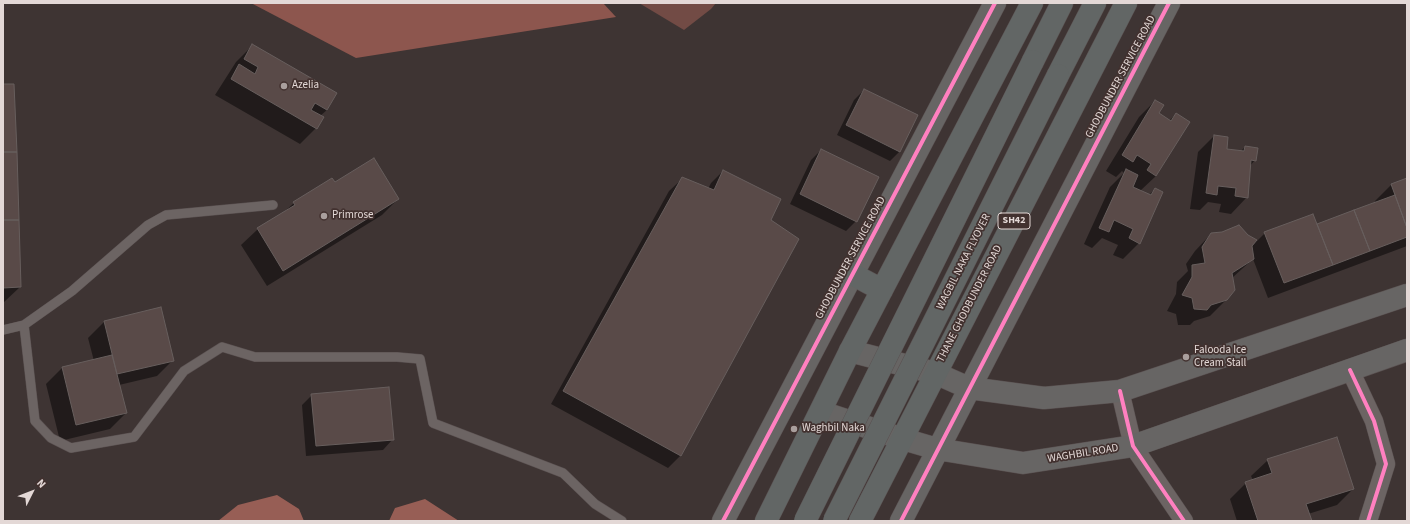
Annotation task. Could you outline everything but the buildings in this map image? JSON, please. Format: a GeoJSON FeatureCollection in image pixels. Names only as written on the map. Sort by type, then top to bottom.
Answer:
{"type":"FeatureCollection","features":[{"type":"Feature","properties":{"kind":"main road","name":"GHODBUNDER SERVICE ROAD"},"geometry":{"type":"LineString","coordinates":[[723,521],[995,3]]}},
{"type":"Feature","properties":{"kind":"main road"},"geometry":{"type":"LineString","coordinates":[[805,521],[1062,3]]}},
{"type":"Feature","properties":{"kind":"main road","name":"WAGBIL NAKA FLYOVER"},"geometry":{"type":"LineString","coordinates":[[834,521],[1095,3]]}},
{"type":"Feature","properties":{"kind":"main road","name":"THANE GHODBUNDER ROAD"},"geometry":{"type":"LineString","coordinates":[[860,521],[903,440],[935,373],[1126,3]]}},
{"type":"Feature","properties":{"kind":"main road","name":"GHODBUNDER SERVICE ROAD"},"geometry":{"type":"LineString","coordinates":[[901,521],[1169,3]]}},
{"type":"Feature","properties":{"kind":"main road"},"geometry":{"type":"LineString","coordinates":[[766,521],[1027,4]]}},
{"type":"Feature","properties":{"kind":"main road"},"geometry":{"type":"LineString","coordinates":[[852,274],[882,290]]}},
{"type":"Feature","properties":{"kind":"main road"},"geometry":{"type":"LineString","coordinates":[[850,352],[935,373],[969,388],[1044,398],[1120,391],[1407,295]]}},
{"type":"Feature","properties":{"kind":"main road","name":"WAGHBIL ROAD"},"geometry":{"type":"LineString","coordinates":[[821,412],[903,440],[937,449],[1023,463],[1133,446],[1407,350]]}},
{"type":"Feature","properties":{"kind":"street"},"geometry":{"type":"LineString","coordinates":[[1350,370],[1374,421],[1386,464],[1368,521]]}},
{"type":"Feature","properties":{"kind":"street"},"geometry":{"type":"LineString","coordinates":[[1120,391],[1133,446],[1184,521]]}},
{"type":"Feature","properties":{"kind":"lane"},"geometry":{"type":"LineString","coordinates":[[3,330],[24,325],[72,291],[148,224],[166,215],[273,205]]}},
{"type":"Feature","properties":{"kind":"lane"},"geometry":{"type":"LineString","coordinates":[[24,325],[35,421],[51,438],[71,448],[134,437],[184,371],[222,347],[255,357],[397,357],[420,359],[433,423],[564,473],[595,504],[622,521]]}},
{"type":"Feature","properties":{"kind":"shaded area"},"geometry":{"type":"Polygon","coordinates":[[[251,3],[603,3],[616,17],[356,58],[251,3]]]}},
{"type":"Feature","properties":{"kind":"shaded area"},"geometry":{"type":"Polygon","coordinates":[[[639,3],[716,3],[711,9],[684,30],[639,3]]]}},
{"type":"Feature","properties":{"kind":"shaded area"},"geometry":{"type":"Polygon","coordinates":[[[277,495],[299,509],[304,521],[218,521],[238,505],[277,495]]]}},
{"type":"Feature","properties":{"kind":"shaded area"},"geometry":{"type":"Polygon","coordinates":[[[425,499],[459,521],[389,521],[395,508],[425,499]]]}},
{"type":"Feature","properties":{"kind":"cycle path"},"geometry":{"type":"LineString","coordinates":[[723,521],[995,3]]}},
{"type":"Feature","properties":{"kind":"cycle path"},"geometry":{"type":"LineString","coordinates":[[901,521],[1169,3]]}},
{"type":"Feature","properties":{"kind":"cycle path"},"geometry":{"type":"LineString","coordinates":[[1350,370],[1374,421],[1386,464],[1368,521]]}},
{"type":"Feature","properties":{"kind":"cycle path"},"geometry":{"type":"LineString","coordinates":[[1120,391],[1133,446],[1184,521]]}},
{"type":"Feature","properties":{"kind":"place","name":"Azelia"},"geometry":{"type":"Point","coordinates":[284,86]}},
{"type":"Feature","properties":{"kind":"place","name":"Primrose"},"geometry":{"type":"Point","coordinates":[324,216]}},
{"type":"Feature","properties":{"kind":"place","name":"Falooda Ice Cream Stall"},"geometry":{"type":"Point","coordinates":[1186,357]}},
{"type":"Feature","properties":{"kind":"place","name":"Waghbil Naka"},"geometry":{"type":"Point","coordinates":[794,429]}}]}
